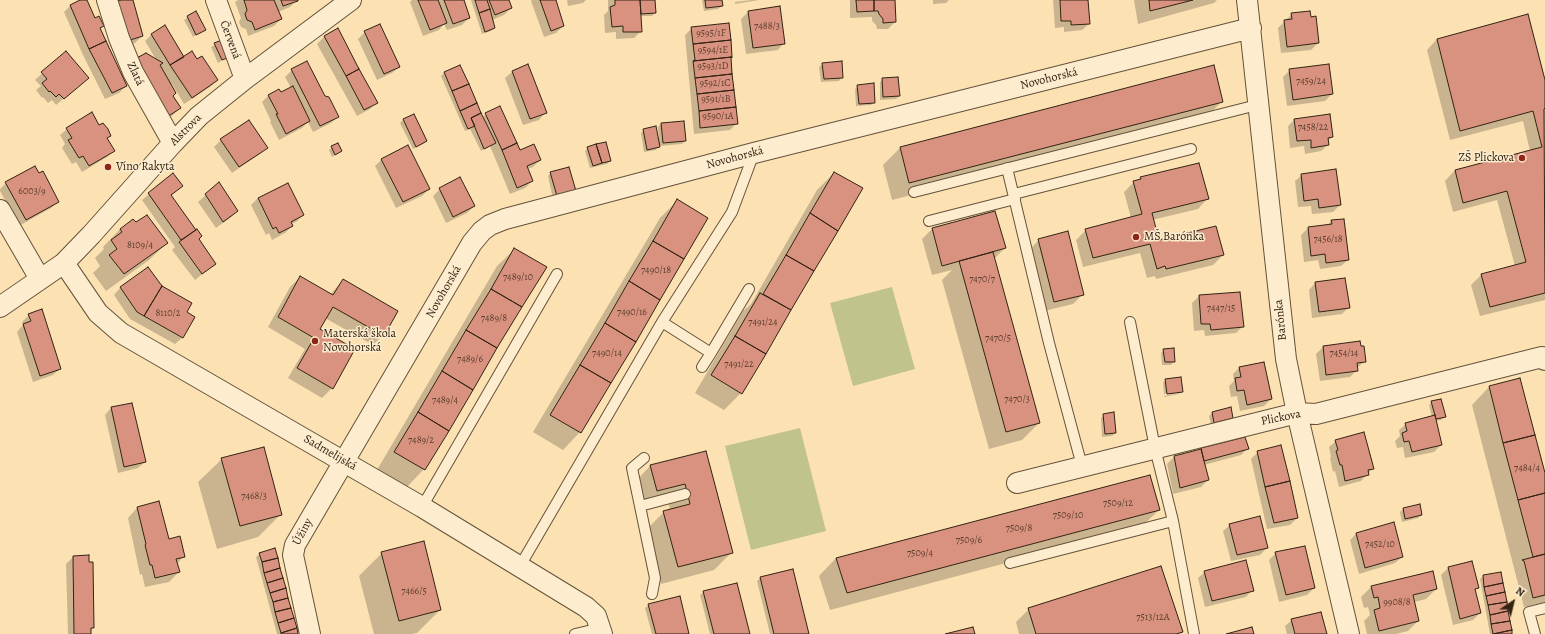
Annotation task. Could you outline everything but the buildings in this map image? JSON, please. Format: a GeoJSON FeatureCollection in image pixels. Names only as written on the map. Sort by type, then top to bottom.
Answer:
{"type":"FeatureCollection","features":[{"type":"Feature","properties":{"kind":"street","name":"Zlatá"},"geometry":{"type":"LineString","coordinates":[[107,0],[119,38],[133,72],[173,143]]}},
{"type":"Feature","properties":{"kind":"street","name":"Červená"},"geometry":{"type":"LineString","coordinates":[[216,0],[245,79]]}},
{"type":"Feature","properties":{"kind":"street","name":"Alstrova"},"geometry":{"type":"LineString","coordinates":[[0,307],[64,263],[199,116],[245,79],[351,0]]}},
{"type":"Feature","properties":{"kind":"street","name":"Barónka"},"geometry":{"type":"LineString","coordinates":[[1247,0],[1257,105],[1286,359],[1297,413],[1349,634]]}},
{"type":"Feature","properties":{"kind":"street","name":"Novohorská"},"geometry":{"type":"LineString","coordinates":[[344,461],[472,243],[486,228],[493,223],[754,153],[1250,28]]}},
{"type":"Feature","properties":{"kind":"street"},"geometry":{"type":"LineString","coordinates":[[0,210],[40,279]]}},
{"type":"Feature","properties":{"kind":"street","name":"Sadmelijská"},"geometry":{"type":"LineString","coordinates":[[64,263],[98,313],[121,333],[344,461],[520,566],[589,609],[596,616],[601,631]]}},
{"type":"Feature","properties":{"kind":"street","name":"Plickova"},"geometry":{"type":"LineString","coordinates":[[1017,483],[1297,413],[1316,414],[1542,357],[1545,360]]}},
{"type":"Feature","properties":{"kind":"street","name":"Úžiny"},"geometry":{"type":"LineString","coordinates":[[310,634],[293,555],[294,546],[344,461]]}},
{"type":"Feature","properties":{"kind":"lane"},"geometry":{"type":"LineString","coordinates":[[914,192],[1257,105]]}},
{"type":"Feature","properties":{"kind":"lane"},"geometry":{"type":"LineString","coordinates":[[929,221],[1191,149]]}},
{"type":"Feature","properties":{"kind":"lane"},"geometry":{"type":"LineString","coordinates":[[520,566],[662,322],[732,212],[754,153]]}},
{"type":"Feature","properties":{"kind":"lane"},"geometry":{"type":"LineString","coordinates":[[1007,168],[1049,342],[1082,466]]}},
{"type":"Feature","properties":{"kind":"lane"},"geometry":{"type":"LineString","coordinates":[[422,507],[557,274]]}},
{"type":"Feature","properties":{"kind":"lane"},"geometry":{"type":"LineString","coordinates":[[702,367],[749,289]]}},
{"type":"Feature","properties":{"kind":"lane"},"geometry":{"type":"LineString","coordinates":[[662,322],[711,353]]}},
{"type":"Feature","properties":{"kind":"lane"},"geometry":{"type":"LineString","coordinates":[[1130,322],[1155,448],[1173,521],[1194,634]]}},
{"type":"Feature","properties":{"kind":"lane"},"geometry":{"type":"LineString","coordinates":[[644,458],[632,468],[656,578],[652,594]]}},
{"type":"Feature","properties":{"kind":"lane"},"geometry":{"type":"LineString","coordinates":[[640,506],[685,494]]}},
{"type":"Feature","properties":{"kind":"lane"},"geometry":{"type":"LineString","coordinates":[[1010,563],[1173,521]]}},
{"type":"Feature","properties":{"kind":"lane"},"geometry":{"type":"LineString","coordinates":[[1535,634],[1529,612],[1545,608]]}},
{"type":"Feature","properties":{"kind":"lane"},"geometry":{"type":"LineString","coordinates":[[575,634],[601,631]]}},
{"type":"Feature","properties":{"kind":"green space"},"geometry":{"type":"Polygon","coordinates":[[[892,287],[915,369],[853,386],[830,303],[892,287]]]}},
{"type":"Feature","properties":{"kind":"green space"},"geometry":{"type":"Polygon","coordinates":[[[800,428],[826,531],[751,550],[725,446],[800,428]]]}},
{"type":"Feature","properties":{"kind":"place","name":"ZŠ Plickova"},"geometry":{"type":"Point","coordinates":[1522,158]}},
{"type":"Feature","properties":{"kind":"place","name":"Víno Rakyta"},"geometry":{"type":"Point","coordinates":[108,167]}},
{"type":"Feature","properties":{"kind":"place","name":"MŠ Barónka"},"geometry":{"type":"Point","coordinates":[1136,237]}},
{"type":"Feature","properties":{"kind":"place","name":"Materská škola Novohorská"},"geometry":{"type":"Point","coordinates":[315,341]}}]}
